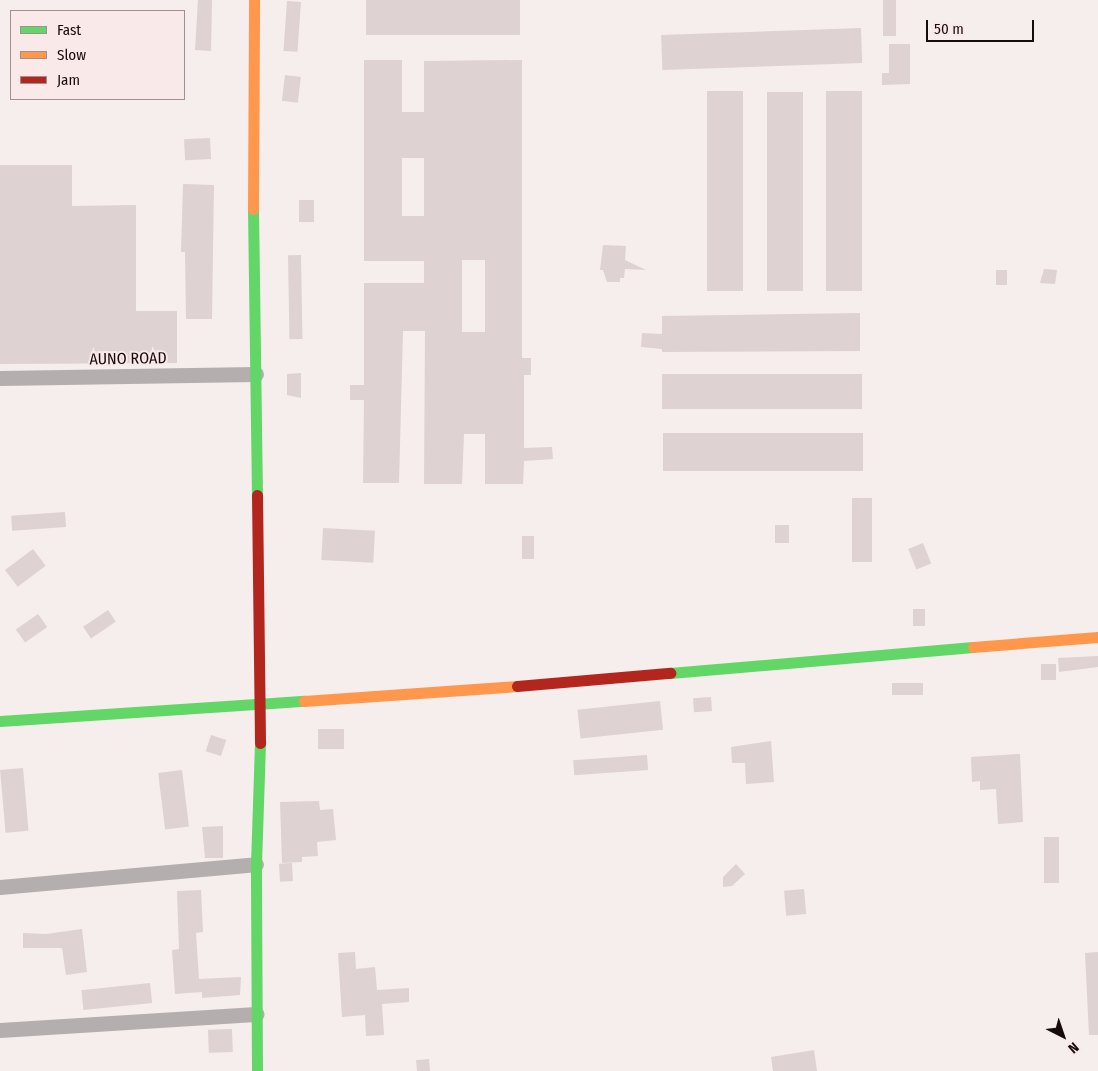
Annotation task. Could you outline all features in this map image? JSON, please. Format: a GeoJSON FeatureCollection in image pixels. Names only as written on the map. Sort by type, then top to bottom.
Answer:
{"type":"FeatureCollection","features":[{"type":"Feature","properties":{"kind":"street"},"geometry":{"type":"LineString","coordinates":[[254,0],[252,176],[261,702],[256,864],[257,1071]]}},
{"type":"Feature","properties":{"kind":"street","name":"AUNO ROAD"},"geometry":{"type":"LineString","coordinates":[[0,378],[256,374]]}},
{"type":"Feature","properties":{"kind":"street"},"geometry":{"type":"LineString","coordinates":[[0,721],[261,702],[418,694],[1098,637]]}},
{"type":"Feature","properties":{"kind":"street"},"geometry":{"type":"LineString","coordinates":[[0,886],[256,864]]}},
{"type":"Feature","properties":{"kind":"street"},"geometry":{"type":"LineString","coordinates":[[0,1030],[257,1014]]}},
{"type":"Feature","properties":{"kind":"building"},"geometry":{"type":"Polygon","coordinates":[[[198,0],[212,0],[211,51],[195,50],[198,0]]]}},
{"type":"Feature","properties":{"kind":"building"},"geometry":{"type":"Polygon","coordinates":[[[366,0],[520,0],[520,35],[366,35],[366,0]]]}},
{"type":"Feature","properties":{"kind":"building"},"geometry":{"type":"Polygon","coordinates":[[[883,0],[896,0],[896,36],[883,36],[883,0]]]}},
{"type":"Feature","properties":{"kind":"building"},"geometry":{"type":"Polygon","coordinates":[[[287,1],[301,2],[297,52],[284,51],[287,1]]]}},
{"type":"Feature","properties":{"kind":"building"},"geometry":{"type":"Polygon","coordinates":[[[861,28],[862,63],[662,70],[661,35],[861,28]]]}},
{"type":"Feature","properties":{"kind":"building"},"geometry":{"type":"Polygon","coordinates":[[[889,44],[910,44],[910,84],[882,85],[882,73],[889,73],[889,44]]]}},
{"type":"Feature","properties":{"kind":"building"},"geometry":{"type":"Polygon","coordinates":[[[364,60],[402,60],[402,112],[424,112],[424,61],[522,60],[522,358],[531,358],[531,375],[524,375],[524,448],[552,447],[553,459],[524,461],[523,484],[485,484],[485,434],[464,434],[462,484],[424,484],[425,331],[403,331],[399,483],[363,483],[364,400],[350,400],[350,385],[364,385],[364,283],[424,283],[424,261],[364,261],[364,60]],[[402,158],[402,216],[424,216],[424,158],[402,158]],[[462,260],[462,332],[485,332],[485,260],[462,260]]]}},
{"type":"Feature","properties":{"kind":"building"},"geometry":{"type":"Polygon","coordinates":[[[285,75],[301,77],[298,103],[282,101],[285,75]]]}},
{"type":"Feature","properties":{"kind":"building"},"geometry":{"type":"Polygon","coordinates":[[[707,91],[743,91],[743,291],[707,291],[707,91]]]}},
{"type":"Feature","properties":{"kind":"building"},"geometry":{"type":"Polygon","coordinates":[[[826,91],[862,91],[862,291],[826,291],[826,91]]]}},
{"type":"Feature","properties":{"kind":"building"},"geometry":{"type":"Polygon","coordinates":[[[767,92],[803,92],[803,291],[767,291],[767,92]]]}},
{"type":"Feature","properties":{"kind":"building"},"geometry":{"type":"Polygon","coordinates":[[[210,138],[211,159],[185,160],[184,139],[210,138]]]}},
{"type":"Feature","properties":{"kind":"building"},"geometry":{"type":"Polygon","coordinates":[[[0,165],[72,165],[72,206],[136,205],[136,311],[177,311],[177,363],[0,364],[0,165]]]}},
{"type":"Feature","properties":{"kind":"building"},"geometry":{"type":"Polygon","coordinates":[[[183,184],[214,185],[212,319],[186,319],[185,252],[181,252],[183,184]]]}},
{"type":"Feature","properties":{"kind":"building"},"geometry":{"type":"Polygon","coordinates":[[[299,200],[314,200],[314,222],[299,222],[299,200]]]}},
{"type":"Feature","properties":{"kind":"building"},"geometry":{"type":"Polygon","coordinates":[[[603,245],[626,246],[625,260],[646,270],[625,269],[624,278],[620,278],[620,282],[607,282],[603,270],[600,270],[603,245]]]}},
{"type":"Feature","properties":{"kind":"building"},"geometry":{"type":"Polygon","coordinates":[[[288,255],[301,255],[302,339],[289,339],[288,255]]]}},
{"type":"Feature","properties":{"kind":"building"},"geometry":{"type":"Polygon","coordinates":[[[1044,269],[1057,270],[1055,284],[1040,283],[1044,269]]]}},
{"type":"Feature","properties":{"kind":"building"},"geometry":{"type":"Polygon","coordinates":[[[996,270],[1007,270],[1007,285],[996,285],[996,270]]]}},
{"type":"Feature","properties":{"kind":"building"},"geometry":{"type":"Polygon","coordinates":[[[860,313],[860,351],[662,352],[662,349],[641,347],[642,333],[662,334],[662,316],[860,313]]]}},
{"type":"Feature","properties":{"kind":"building"},"geometry":{"type":"Polygon","coordinates":[[[301,373],[301,398],[287,395],[287,374],[301,373]]]}},
{"type":"Feature","properties":{"kind":"building"},"geometry":{"type":"Polygon","coordinates":[[[662,374],[862,374],[862,409],[662,409],[662,374]]]}},
{"type":"Feature","properties":{"kind":"building"},"geometry":{"type":"Polygon","coordinates":[[[663,433],[863,433],[863,471],[663,471],[663,433]]]}},
{"type":"Feature","properties":{"kind":"building"},"geometry":{"type":"Polygon","coordinates":[[[852,498],[872,498],[872,562],[852,562],[852,498]]]}},
{"type":"Feature","properties":{"kind":"building"},"geometry":{"type":"Polygon","coordinates":[[[65,512],[66,527],[12,531],[11,516],[65,512]]]}},
{"type":"Feature","properties":{"kind":"building"},"geometry":{"type":"Polygon","coordinates":[[[775,525],[789,525],[789,543],[775,543],[775,525]]]}},
{"type":"Feature","properties":{"kind":"building"},"geometry":{"type":"Polygon","coordinates":[[[323,528],[375,531],[373,563],[321,560],[323,528]]]}},
{"type":"Feature","properties":{"kind":"building"},"geometry":{"type":"Polygon","coordinates":[[[522,536],[534,536],[534,559],[522,559],[522,536]]]}},
{"type":"Feature","properties":{"kind":"building"},"geometry":{"type":"Polygon","coordinates":[[[923,543],[931,563],[916,569],[908,549],[923,543]]]}},
{"type":"Feature","properties":{"kind":"building"},"geometry":{"type":"Polygon","coordinates":[[[33,549],[46,566],[18,587],[5,570],[33,549]]]}},
{"type":"Feature","properties":{"kind":"building"},"geometry":{"type":"Polygon","coordinates":[[[913,609],[925,609],[925,626],[913,626],[913,609]]]}},
{"type":"Feature","properties":{"kind":"building"},"geometry":{"type":"Polygon","coordinates":[[[108,610],[116,622],[91,638],[83,627],[108,610]]]}},
{"type":"Feature","properties":{"kind":"building"},"geometry":{"type":"Polygon","coordinates":[[[38,614],[47,627],[25,643],[16,629],[38,614]]]}},
{"type":"Feature","properties":{"kind":"building"},"geometry":{"type":"Polygon","coordinates":[[[1098,656],[1098,667],[1059,672],[1058,658],[1098,656]]]}},
{"type":"Feature","properties":{"kind":"building"},"geometry":{"type":"Polygon","coordinates":[[[1041,664],[1056,664],[1056,680],[1041,680],[1041,664]]]}},
{"type":"Feature","properties":{"kind":"building"},"geometry":{"type":"Polygon","coordinates":[[[892,683],[923,683],[923,695],[892,695],[892,683]]]}},
{"type":"Feature","properties":{"kind":"building"},"geometry":{"type":"Polygon","coordinates":[[[711,697],[712,711],[694,712],[693,698],[711,697]]]}},
{"type":"Feature","properties":{"kind":"building"},"geometry":{"type":"Polygon","coordinates":[[[660,701],[663,730],[580,739],[577,710],[660,701]]]}},
{"type":"Feature","properties":{"kind":"building"},"geometry":{"type":"Polygon","coordinates":[[[318,729],[344,729],[344,749],[318,749],[318,729]]]}},
{"type":"Feature","properties":{"kind":"building"},"geometry":{"type":"Polygon","coordinates":[[[211,735],[226,740],[221,756],[206,751],[211,735]]]}},
{"type":"Feature","properties":{"kind":"building"},"geometry":{"type":"Polygon","coordinates":[[[771,741],[774,782],[746,784],[745,763],[732,763],[731,747],[771,741]]]}},
{"type":"Feature","properties":{"kind":"building"},"geometry":{"type":"Polygon","coordinates":[[[1020,754],[1023,822],[998,824],[996,789],[980,790],[980,781],[972,782],[971,757],[1020,754]]]}},
{"type":"Feature","properties":{"kind":"building"},"geometry":{"type":"Polygon","coordinates":[[[647,755],[648,770],[574,775],[573,760],[647,755]]]}},
{"type":"Feature","properties":{"kind":"building"},"geometry":{"type":"Polygon","coordinates":[[[23,768],[28,831],[6,833],[0,770],[23,768]]]}},
{"type":"Feature","properties":{"kind":"building"},"geometry":{"type":"Polygon","coordinates":[[[182,770],[189,827],[165,829],[158,773],[182,770]]]}},
{"type":"Feature","properties":{"kind":"building"},"geometry":{"type":"Polygon","coordinates":[[[319,801],[320,810],[333,809],[336,840],[317,842],[318,856],[302,857],[302,862],[282,863],[280,802],[319,801]]]}},
{"type":"Feature","properties":{"kind":"building"},"geometry":{"type":"Polygon","coordinates":[[[223,826],[223,858],[205,858],[202,827],[223,826]]]}},
{"type":"Feature","properties":{"kind":"building"},"geometry":{"type":"Polygon","coordinates":[[[1044,837],[1059,837],[1059,883],[1044,883],[1044,837]]]}},
{"type":"Feature","properties":{"kind":"building"},"geometry":{"type":"Polygon","coordinates":[[[292,863],[293,881],[280,882],[279,864],[292,863]]]}},
{"type":"Feature","properties":{"kind":"building"},"geometry":{"type":"Polygon","coordinates":[[[736,864],[745,874],[732,886],[723,887],[723,877],[736,864]]]}},
{"type":"Feature","properties":{"kind":"building"},"geometry":{"type":"Polygon","coordinates":[[[804,889],[806,914],[786,916],[784,891],[804,889]]]}},
{"type":"Feature","properties":{"kind":"building"},"geometry":{"type":"Polygon","coordinates":[[[201,890],[203,932],[196,933],[199,979],[241,977],[240,995],[202,998],[202,992],[175,994],[172,950],[179,949],[177,891],[201,890]]]}},
{"type":"Feature","properties":{"kind":"building"},"geometry":{"type":"Polygon","coordinates":[[[82,929],[87,972],[66,975],[62,948],[23,948],[23,933],[46,934],[82,929]]]}},
{"type":"Feature","properties":{"kind":"building"},"geometry":{"type":"Polygon","coordinates":[[[355,952],[356,969],[375,967],[377,990],[409,988],[409,1002],[382,1004],[384,1035],[366,1036],[365,1015],[342,1017],[338,953],[355,952]]]}},
{"type":"Feature","properties":{"kind":"building"},"geometry":{"type":"Polygon","coordinates":[[[1098,952],[1098,1035],[1089,1035],[1085,953],[1098,952]]]}},
{"type":"Feature","properties":{"kind":"building"},"geometry":{"type":"Polygon","coordinates":[[[150,983],[152,1003],[83,1010],[81,990],[150,983]]]}},
{"type":"Feature","properties":{"kind":"building"},"geometry":{"type":"Polygon","coordinates":[[[232,1029],[233,1052],[209,1053],[208,1030],[232,1029]]]}},
{"type":"Feature","properties":{"kind":"building"},"geometry":{"type":"Polygon","coordinates":[[[814,1050],[817,1071],[773,1071],[771,1057],[814,1050]]]}},
{"type":"Feature","properties":{"kind":"building"},"geometry":{"type":"Polygon","coordinates":[[[429,1059],[430,1071],[417,1071],[416,1060],[429,1059]]]}},
{"type":"Feature","properties":{"kind":"traffic: fast"},"geometry":{"type":"LineString","coordinates":[[253,209],[257,495]]}},
{"type":"Feature","properties":{"kind":"traffic: fast"},"geometry":{"type":"LineString","coordinates":[[670,673],[973,647]]}},
{"type":"Feature","properties":{"kind":"traffic: fast"},"geometry":{"type":"LineString","coordinates":[[0,721],[304,701]]}},
{"type":"Feature","properties":{"kind":"traffic: fast"},"geometry":{"type":"LineString","coordinates":[[257,1071],[256,864],[260,743]]}},
{"type":"Feature","properties":{"kind":"traffic: slow"},"geometry":{"type":"LineString","coordinates":[[253,209],[254,0]]}},
{"type":"Feature","properties":{"kind":"traffic: slow"},"geometry":{"type":"LineString","coordinates":[[973,647],[1098,637]]}},
{"type":"Feature","properties":{"kind":"traffic: slow"},"geometry":{"type":"LineString","coordinates":[[304,701],[517,686]]}},
{"type":"Feature","properties":{"kind":"traffic: jam"},"geometry":{"type":"LineString","coordinates":[[257,495],[260,743]]}},
{"type":"Feature","properties":{"kind":"traffic: jam"},"geometry":{"type":"LineString","coordinates":[[517,686],[670,673]]}}]}
